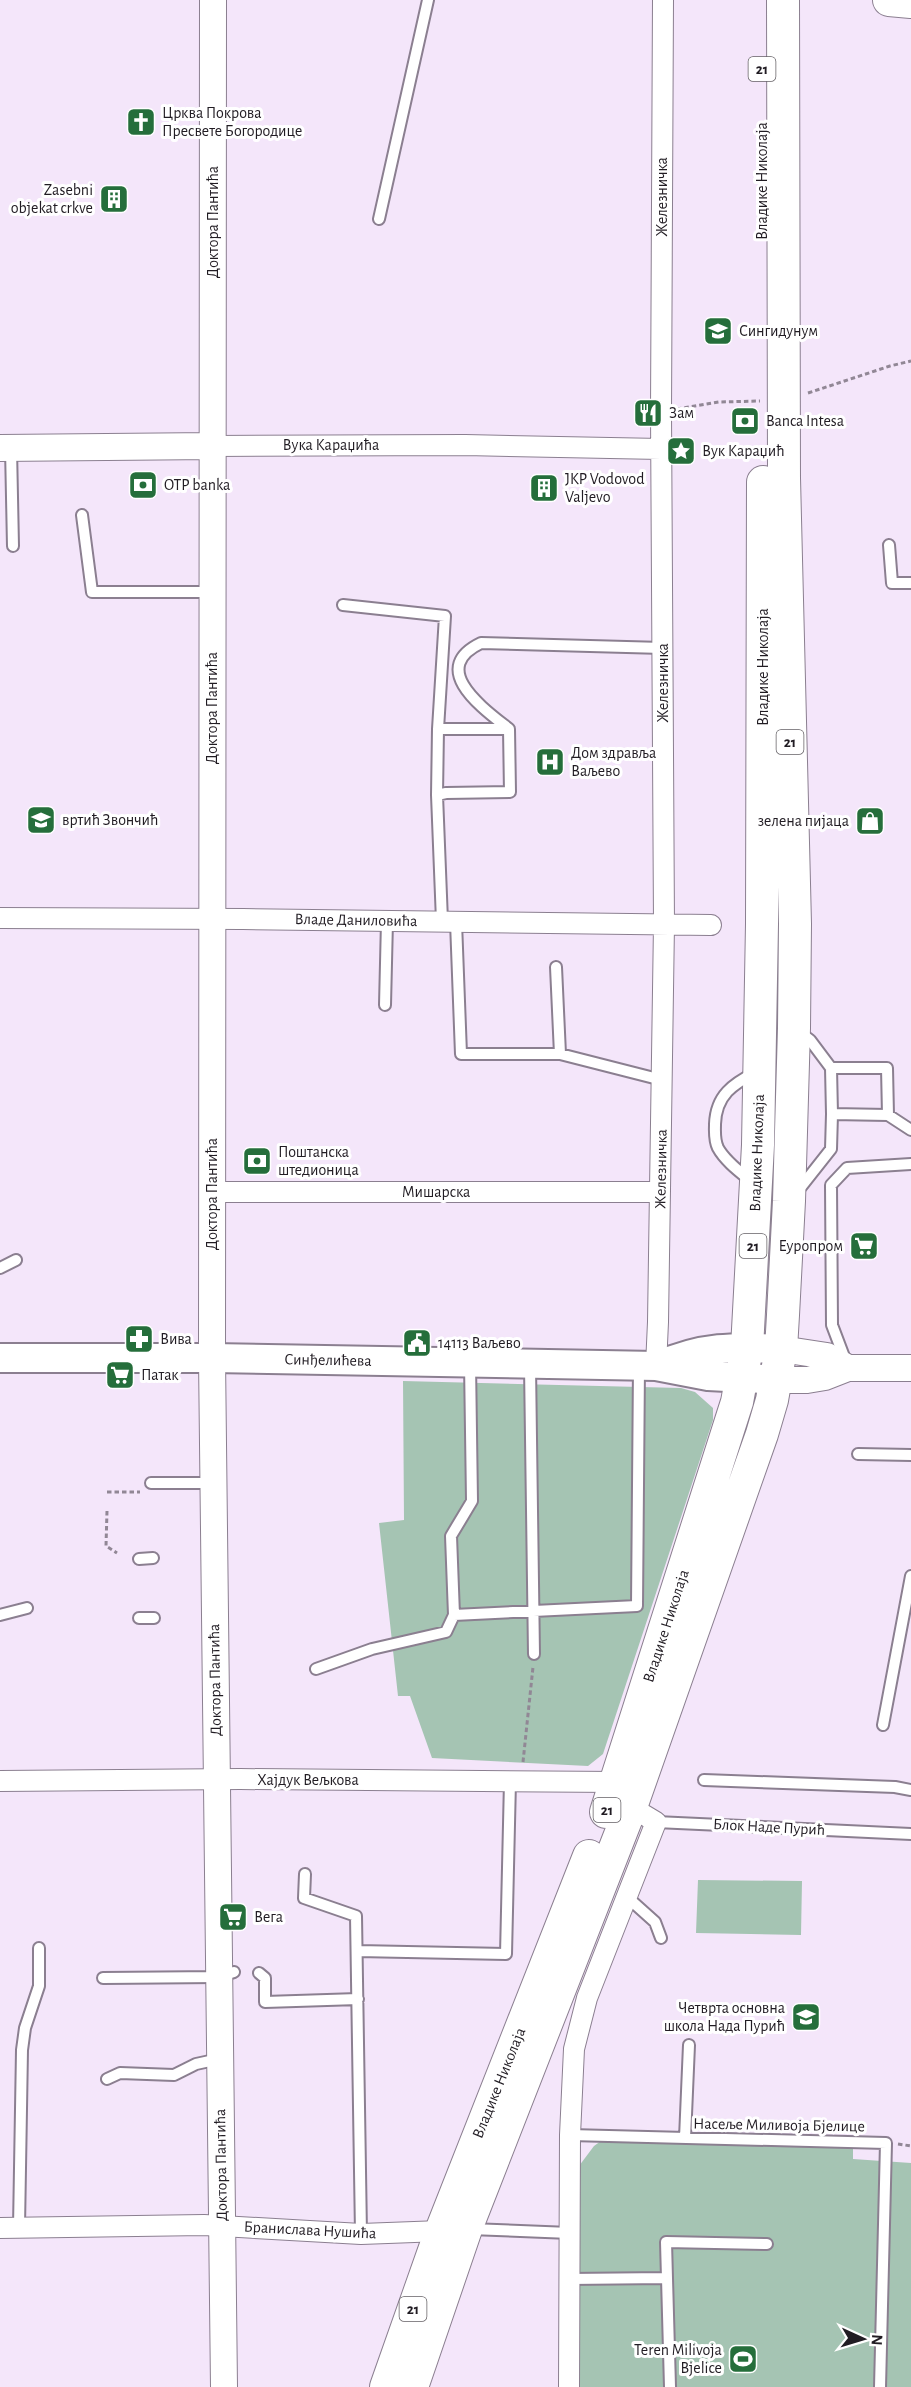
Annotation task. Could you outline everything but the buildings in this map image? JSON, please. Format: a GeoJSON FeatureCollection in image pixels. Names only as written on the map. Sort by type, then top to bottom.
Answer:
{"type":"FeatureCollection","features":[{"type":"Feature","properties":{"kind":"main road","name":"Владике Николаја"},"geometry":{"type":"LineString","coordinates":[[635,1803],[737,1402],[744,1363],[756,1185],[759,1070],[764,401],[761,0]]}},
{"type":"Feature","properties":{"kind":"main road","name":"21"},"geometry":{"type":"LineString","coordinates":[[781,1349],[789,1201],[795,924],[784,478],[783,0]]}},
{"type":"Feature","properties":{"kind":"main road"},"geometry":{"type":"LineString","coordinates":[[889,0],[911,2]]}},
{"type":"Feature","properties":{"kind":"main road","name":"Синђелићева"},"geometry":{"type":"LineString","coordinates":[[0,1358],[212,1358],[647,1366],[710,1349],[744,1363],[775,1380]]}},
{"type":"Feature","properties":{"kind":"main road","name":"Владике Николаја"},"geometry":{"type":"LineString","coordinates":[[386,2387],[635,1803],[762,1434],[781,1349]]}},
{"type":"Feature","properties":{"kind":"main road","name":"Синђелићева"},"geometry":{"type":"LineString","coordinates":[[744,1363],[781,1349]]}},
{"type":"Feature","properties":{"kind":"main road","name":"Владике Николаја"},"geometry":{"type":"LineString","coordinates":[[412,2387],[454,2230]]}},
{"type":"Feature","properties":{"kind":"street","name":"Доктора Пантића"},"geometry":{"type":"LineString","coordinates":[[213,0],[213,1483],[207,1555],[207,1615],[226,1975],[219,2059],[224,2387]]}},
{"type":"Feature","properties":{"kind":"street","name":"Железничка"},"geometry":{"type":"LineString","coordinates":[[647,1366],[660,1192],[664,924],[661,449],[663,0]]}},
{"type":"Feature","properties":{"kind":"street","name":"Вука Караџића"},"geometry":{"type":"LineString","coordinates":[[6,448],[465,445],[661,449]]}},
{"type":"Feature","properties":{"kind":"street","name":"Владе Даниловића"},"geometry":{"type":"LineString","coordinates":[[0,918],[711,926]]}},
{"type":"Feature","properties":{"kind":"street","name":"Мишарска"},"geometry":{"type":"LineString","coordinates":[[212,1192],[660,1192]]}},
{"type":"Feature","properties":{"kind":"street","name":"Синђелићева"},"geometry":{"type":"LineString","coordinates":[[781,1349],[828,1356],[848,1368]]}},
{"type":"Feature","properties":{"kind":"street","name":"Синђелићева"},"geometry":{"type":"LineString","coordinates":[[775,1380],[807,1380],[825,1377],[848,1368],[911,1368]]}},
{"type":"Feature","properties":{"kind":"street","name":"Хајдук Вељкова"},"geometry":{"type":"LineString","coordinates":[[0,1781],[216,1779],[516,1781],[635,1803]]}},
{"type":"Feature","properties":{"kind":"street"},"geometry":{"type":"LineString","coordinates":[[569,2387],[570,2135],[574,2049],[587,1998],[626,1896],[635,1803]]}},
{"type":"Feature","properties":{"kind":"street","name":"Бранислава Нушића"},"geometry":{"type":"LineString","coordinates":[[10,2228],[222,2226],[361,2234],[454,2230]]}},
{"type":"Feature","properties":{"kind":"lane"},"geometry":{"type":"LineString","coordinates":[[379,219],[428,0]]}},
{"type":"Feature","properties":{"kind":"lane"},"geometry":{"type":"LineString","coordinates":[[6,448],[13,546]]}},
{"type":"Feature","properties":{"kind":"lane"},"geometry":{"type":"LineString","coordinates":[[82,515],[92,592],[212,592]]}},
{"type":"Feature","properties":{"kind":"lane"},"geometry":{"type":"LineString","coordinates":[[889,544],[892,583],[911,583]]}},
{"type":"Feature","properties":{"kind":"lane"},"geometry":{"type":"LineString","coordinates":[[344,605],[445,616],[438,729],[437,795],[461,1054],[560,1054],[662,1080]]}},
{"type":"Feature","properties":{"kind":"lane"},"geometry":{"type":"LineString","coordinates":[[509,729],[472,699],[460,681],[461,662],[473,647],[481,643],[663,648]]}},
{"type":"Feature","properties":{"kind":"lane"},"geometry":{"type":"LineString","coordinates":[[438,729],[509,729]]}},
{"type":"Feature","properties":{"kind":"lane"},"geometry":{"type":"LineString","coordinates":[[437,795],[510,792],[509,729]]}},
{"type":"Feature","properties":{"kind":"lane"},"geometry":{"type":"LineString","coordinates":[[385,1005],[387,921]]}},
{"type":"Feature","properties":{"kind":"lane"},"geometry":{"type":"LineString","coordinates":[[556,967],[560,1054]]}},
{"type":"Feature","properties":{"kind":"lane"},"geometry":{"type":"LineString","coordinates":[[789,1201],[831,1149],[831,1068],[810,1040],[794,1028]]}},
{"type":"Feature","properties":{"kind":"lane"},"geometry":{"type":"LineString","coordinates":[[831,1068],[887,1068],[888,1115]]}},
{"type":"Feature","properties":{"kind":"lane"},"geometry":{"type":"LineString","coordinates":[[756,1185],[719,1149],[715,1140],[715,1123],[716,1109],[729,1088],[759,1070]]}},
{"type":"Feature","properties":{"kind":"lane"},"geometry":{"type":"LineString","coordinates":[[832,1114],[888,1115],[911,1130]]}},
{"type":"Feature","properties":{"kind":"lane"},"geometry":{"type":"LineString","coordinates":[[848,1368],[832,1325],[831,1185],[847,1168],[911,1164]]}},
{"type":"Feature","properties":{"kind":"lane"},"geometry":{"type":"LineString","coordinates":[[0,1268],[16,1260]]}},
{"type":"Feature","properties":{"kind":"lane"},"geometry":{"type":"LineString","coordinates":[[316,1669],[372,1649],[446,1632],[454,1615],[452,1536],[472,1501],[470,1363]]}},
{"type":"Feature","properties":{"kind":"lane"},"geometry":{"type":"LineString","coordinates":[[530,1364],[534,1654]]}},
{"type":"Feature","properties":{"kind":"lane"},"geometry":{"type":"LineString","coordinates":[[454,1615],[637,1606],[647,1366]]}},
{"type":"Feature","properties":{"kind":"lane"},"geometry":{"type":"LineString","coordinates":[[858,1454],[911,1455]]}},
{"type":"Feature","properties":{"kind":"lane"},"geometry":{"type":"LineString","coordinates":[[150,1483],[213,1483]]}},
{"type":"Feature","properties":{"kind":"lane"},"geometry":{"type":"LineString","coordinates":[[139,1559],[153,1558]]}},
{"type":"Feature","properties":{"kind":"lane"},"geometry":{"type":"LineString","coordinates":[[883,1725],[911,1576]]}},
{"type":"Feature","properties":{"kind":"lane"},"geometry":{"type":"LineString","coordinates":[[0,1615],[27,1608]]}},
{"type":"Feature","properties":{"kind":"lane"},"geometry":{"type":"LineString","coordinates":[[139,1618],[154,1618]]}},
{"type":"Feature","properties":{"kind":"lane"},"geometry":{"type":"LineString","coordinates":[[704,1780],[895,1787],[911,1790]]}},
{"type":"Feature","properties":{"kind":"lane"},"geometry":{"type":"LineString","coordinates":[[358,1951],[506,1954],[516,1781]]}},
{"type":"Feature","properties":{"kind":"lane","name":"Блок Наде Пурић"},"geometry":{"type":"LineString","coordinates":[[635,1803],[911,1834]]}},
{"type":"Feature","properties":{"kind":"lane"},"geometry":{"type":"LineString","coordinates":[[304,1874],[304,1898],[356,1916],[361,2234]]}},
{"type":"Feature","properties":{"kind":"lane"},"geometry":{"type":"LineString","coordinates":[[626,1896],[655,1922],[660,1938]]}},
{"type":"Feature","properties":{"kind":"lane"},"geometry":{"type":"LineString","coordinates":[[10,2228],[24,2028],[39,1986],[39,1948]]}},
{"type":"Feature","properties":{"kind":"lane"},"geometry":{"type":"LineString","coordinates":[[259,1972],[265,1978],[265,2002],[358,1999]]}},
{"type":"Feature","properties":{"kind":"lane"},"geometry":{"type":"LineString","coordinates":[[103,1978],[226,1975]]}},
{"type":"Feature","properties":{"kind":"lane"},"geometry":{"type":"LineString","coordinates":[[685,2138],[689,2045]]}},
{"type":"Feature","properties":{"kind":"lane"},"geometry":{"type":"LineString","coordinates":[[107,2079],[120,2073],[174,2075],[196,2064],[219,2059]]}},
{"type":"Feature","properties":{"kind":"lane","name":"Насеље Миливоја Бјелице"},"geometry":{"type":"LineString","coordinates":[[570,2135],[886,2143],[880,2387]]}},
{"type":"Feature","properties":{"kind":"lane"},"geometry":{"type":"LineString","coordinates":[[454,2230],[570,2234]]}},
{"type":"Feature","properties":{"kind":"lane"},"geometry":{"type":"LineString","coordinates":[[670,2387],[666,2242],[767,2244]]}},
{"type":"Feature","properties":{"kind":"lane"},"geometry":{"type":"LineString","coordinates":[[568,2279],[667,2278]]}},
{"type":"Feature","properties":{"kind":"path"},"geometry":{"type":"LineString","coordinates":[[107,1492],[141,1492],[150,1483]]}},
{"type":"Feature","properties":{"kind":"path"},"geometry":{"type":"LineString","coordinates":[[107,1511],[106,1546],[117,1553]]}},
{"type":"Feature","properties":{"kind":"path"},"geometry":{"type":"LineString","coordinates":[[516,1781],[534,1654]]}},
{"type":"Feature","properties":{"kind":"green space"},"geometry":{"type":"Polygon","coordinates":[[[403,1381],[681,1388],[695,1392],[713,1408],[713,1420],[603,1754],[588,1766],[432,1758],[410,1696],[398,1696],[379,1523],[404,1520],[403,1381]]]}},
{"type":"Feature","properties":{"kind":"green space"},"geometry":{"type":"Polygon","coordinates":[[[698,1880],[802,1881],[801,1935],[696,1933],[698,1880]]]}},
{"type":"Feature","properties":{"kind":"green space"},"geometry":{"type":"Polygon","coordinates":[[[608,2136],[853,2142],[853,2159],[911,2163],[911,2387],[569,2387],[570,2178],[594,2146],[608,2136]]]}},
{"type":"Feature","properties":{"kind":"place","name":"Црква Покрова Пресвете Богородице"},"geometry":{"type":"Point","coordinates":[141,122]}},
{"type":"Feature","properties":{"kind":"place","name":"Zasebni objekat crkve"},"geometry":{"type":"Point","coordinates":[114,199]}},
{"type":"Feature","properties":{"kind":"place","name":"Сингидунум"},"geometry":{"type":"Point","coordinates":[718,331]}},
{"type":"Feature","properties":{"kind":"place","name":"Зам"},"geometry":{"type":"Point","coordinates":[648,413]}},
{"type":"Feature","properties":{"kind":"place","name":"Banca Intesa"},"geometry":{"type":"Point","coordinates":[745,421]}},
{"type":"Feature","properties":{"kind":"place","name":"Вук Караџић"},"geometry":{"type":"Point","coordinates":[681,451]}},
{"type":"Feature","properties":{"kind":"place","name":"OTP banka"},"geometry":{"type":"Point","coordinates":[143,485]}},
{"type":"Feature","properties":{"kind":"place","name":"JKP Vodovod Valjevo"},"geometry":{"type":"Point","coordinates":[544,488]}},
{"type":"Feature","properties":{"kind":"place","name":"Дом здравља Ваљево"},"geometry":{"type":"Point","coordinates":[550,762]}},
{"type":"Feature","properties":{"kind":"place","name":"вртић Звончић"},"geometry":{"type":"Point","coordinates":[41,820]}},
{"type":"Feature","properties":{"kind":"place","name":"зелена пијаца"},"geometry":{"type":"Point","coordinates":[870,821]}},
{"type":"Feature","properties":{"kind":"place","name":"Поштанска штедионица"},"geometry":{"type":"Point","coordinates":[257,1161]}},
{"type":"Feature","properties":{"kind":"place","name":"Еуропром"},"geometry":{"type":"Point","coordinates":[864,1246]}},
{"type":"Feature","properties":{"kind":"place","name":"Вива"},"geometry":{"type":"Point","coordinates":[139,1339]}},
{"type":"Feature","properties":{"kind":"place","name":"14113 Ваљево"},"geometry":{"type":"Point","coordinates":[417,1343]}},
{"type":"Feature","properties":{"kind":"place","name":"Патак"},"geometry":{"type":"Point","coordinates":[120,1375]}},
{"type":"Feature","properties":{"kind":"place","name":"Вега"},"geometry":{"type":"Point","coordinates":[233,1917]}},
{"type":"Feature","properties":{"kind":"place","name":"Четврта основна школа Нада Пурић"},"geometry":{"type":"Point","coordinates":[806,2017]}},
{"type":"Feature","properties":{"kind":"place","name":"Teren Milivoja Bjelice"},"geometry":{"type":"Point","coordinates":[743,2359]}}]}
